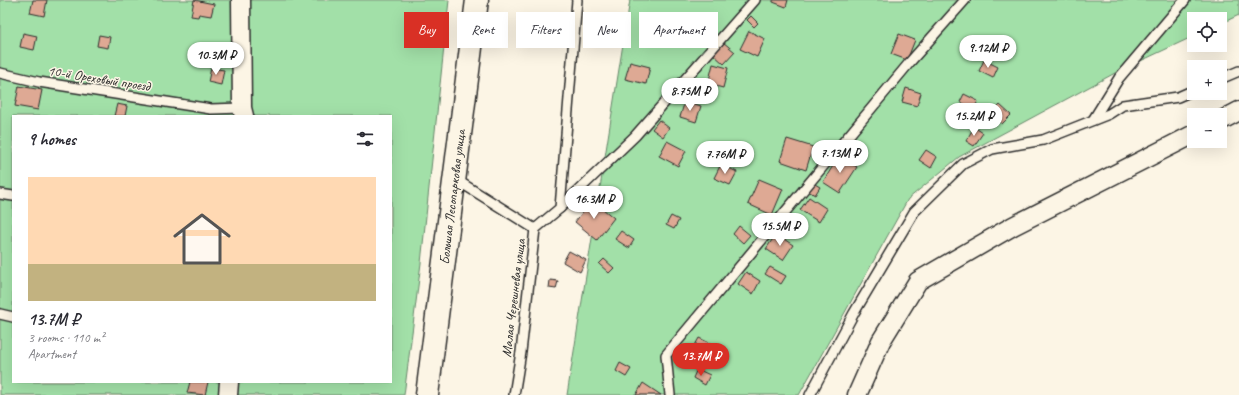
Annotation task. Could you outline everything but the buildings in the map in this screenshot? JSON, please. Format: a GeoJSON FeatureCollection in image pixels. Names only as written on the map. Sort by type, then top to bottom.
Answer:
{"type":"FeatureCollection","features":[{"type":"Feature","properties":{"kind":"main road","name":"Большая Лесопарковая улица"},"geometry":{"type":"LineString","coordinates":[[427,395],[477,0]]}},
{"type":"Feature","properties":{"kind":"street"},"geometry":{"type":"LineString","coordinates":[[241,0],[243,112]]}},
{"type":"Feature","properties":{"kind":"street"},"geometry":{"type":"LineString","coordinates":[[1227,118],[1239,112]]}},
{"type":"Feature","properties":{"kind":"street"},"geometry":{"type":"LineString","coordinates":[[857,395],[881,341],[918,280],[1013,226],[1187,138]]}},
{"type":"Feature","properties":{"kind":"street"},"geometry":{"type":"LineString","coordinates":[[228,395],[229,383]]}},
{"type":"Feature","properties":{"kind":"lane"},"geometry":{"type":"LineString","coordinates":[[560,208],[576,0]]}},
{"type":"Feature","properties":{"kind":"lane","name":"Малая Черешневая улица"},"geometry":{"type":"LineString","coordinates":[[514,395],[521,352],[535,229],[560,208],[635,136],[755,0]]}},
{"type":"Feature","properties":{"kind":"lane"},"geometry":{"type":"LineString","coordinates":[[670,395],[666,355],[910,62],[966,0]]}},
{"type":"Feature","properties":{"kind":"lane"},"geometry":{"type":"LineString","coordinates":[[1093,120],[1119,78],[1185,0]]}},
{"type":"Feature","properties":{"kind":"lane"},"geometry":{"type":"LineString","coordinates":[[1227,76],[1239,71]]}},
{"type":"Feature","properties":{"kind":"lane","name":"10-й Ореховый проезд"},"geometry":{"type":"LineString","coordinates":[[0,73],[38,82],[211,109],[243,112]]}},
{"type":"Feature","properties":{"kind":"lane"},"geometry":{"type":"LineString","coordinates":[[810,395],[854,313],[914,212],[963,164],[992,149],[1043,140],[1109,114],[1122,105],[1178,97],[1187,93]]}},
{"type":"Feature","properties":{"kind":"lane"},"geometry":{"type":"LineString","coordinates":[[454,179],[535,229]]}},
{"type":"Feature","properties":{"kind":"lane"},"geometry":{"type":"LineString","coordinates":[[0,194],[12,196]]}},
{"type":"Feature","properties":{"kind":"lane"},"geometry":{"type":"LineString","coordinates":[[0,314],[12,317]]}},
{"type":"Feature","properties":{"kind":"green space"},"geometry":{"type":"Polygon","coordinates":[[[0,0],[449,0],[448,12],[404,12],[404,48],[444,48],[421,263],[404,395],[0,395],[0,0]]]}},
{"type":"Feature","properties":{"kind":"green space"},"geometry":{"type":"Polygon","coordinates":[[[630,0],[1239,0],[1239,15],[1227,21],[1227,12],[1187,12],[1187,39],[1115,73],[959,157],[908,199],[799,395],[567,395],[622,48],[631,48],[631,12],[628,12],[630,0]]]}}]}
